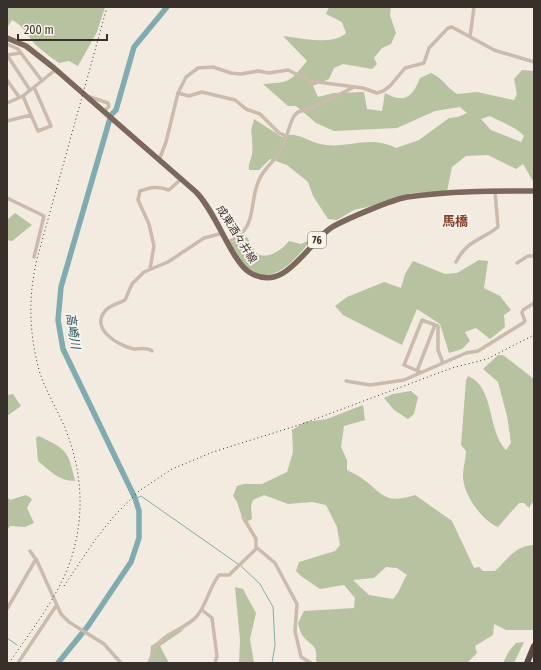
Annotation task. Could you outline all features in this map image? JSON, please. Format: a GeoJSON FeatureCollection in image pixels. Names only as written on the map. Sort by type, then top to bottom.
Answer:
{"type":"FeatureCollection","features":[{"type":"Feature","properties":{"kind":"highway"},"geometry":{"type":"LineString","coordinates":[[527,663],[534,646]]}},
{"type":"Feature","properties":{"kind":"main road","name":"成東酒々井線"},"geometry":{"type":"LineString","coordinates":[[7,38],[26,46],[56,70],[204,200],[240,262],[249,272],[258,276],[276,276],[286,272],[320,236],[334,226],[407,197],[495,191],[534,191]]}},
{"type":"Feature","properties":{"kind":"street"},"geometry":{"type":"LineString","coordinates":[[470,36],[474,7]]}},
{"type":"Feature","properties":{"kind":"street"},"geometry":{"type":"LineString","coordinates":[[159,160],[166,142],[178,93],[186,77],[192,71],[203,67],[219,68],[234,74],[258,71],[269,73],[288,70],[310,81],[355,87],[377,93],[383,92],[405,68],[424,62],[429,48],[448,28],[452,27],[494,50],[534,62]]}},
{"type":"Feature","properties":{"kind":"street"},"geometry":{"type":"LineString","coordinates":[[7,44],[16,47],[42,81]]}},
{"type":"Feature","properties":{"kind":"street"},"geometry":{"type":"LineString","coordinates":[[21,53],[7,55],[30,90]]}},
{"type":"Feature","properties":{"kind":"street"},"geometry":{"type":"LineString","coordinates":[[7,103],[30,90],[56,70]]}},
{"type":"Feature","properties":{"kind":"street"},"geometry":{"type":"LineString","coordinates":[[7,80],[21,96],[38,131],[51,126],[34,86]]}},
{"type":"Feature","properties":{"kind":"street"},"geometry":{"type":"LineString","coordinates":[[228,242],[242,234],[248,224],[258,182],[264,171],[278,155],[291,122],[298,112],[314,107],[355,87]]}},
{"type":"Feature","properties":{"kind":"street"},"geometry":{"type":"LineString","coordinates":[[178,93],[189,96],[202,92],[235,100],[246,109],[260,114],[278,133],[286,136]]}},
{"type":"Feature","properties":{"kind":"street"},"geometry":{"type":"LineString","coordinates":[[88,96],[97,100],[106,101],[109,106],[104,112]]}},
{"type":"Feature","properties":{"kind":"street"},"geometry":{"type":"LineString","coordinates":[[7,121],[30,115]]}},
{"type":"Feature","properties":{"kind":"street"},"geometry":{"type":"LineString","coordinates":[[150,269],[154,246],[149,224],[141,207],[138,196],[140,191],[151,187],[159,187],[170,190],[181,179]]}},
{"type":"Feature","properties":{"kind":"street"},"geometry":{"type":"LineString","coordinates":[[456,262],[460,254],[473,241],[498,227],[495,191]]}},
{"type":"Feature","properties":{"kind":"street"},"geometry":{"type":"LineString","coordinates":[[7,198],[44,216],[34,257]]}},
{"type":"Feature","properties":{"kind":"street"},"geometry":{"type":"LineString","coordinates":[[152,351],[147,348],[133,349],[116,342],[105,332],[100,322],[105,311],[113,305],[125,300],[136,279],[150,269],[168,262],[204,238],[223,233]]}},
{"type":"Feature","properties":{"kind":"street"},"geometry":{"type":"LineString","coordinates":[[517,263],[528,256],[534,256]]}},
{"type":"Feature","properties":{"kind":"street"},"geometry":{"type":"LineString","coordinates":[[346,381],[370,385],[404,380],[419,371],[478,351],[523,323],[525,321],[523,310],[534,303]]}},
{"type":"Feature","properties":{"kind":"street"},"geometry":{"type":"LineString","coordinates":[[419,371],[404,365],[422,320],[438,326],[438,350],[443,363]]}},
{"type":"Feature","properties":{"kind":"street"},"geometry":{"type":"LineString","coordinates":[[419,371],[435,325]]}},
{"type":"Feature","properties":{"kind":"street"},"geometry":{"type":"LineString","coordinates":[[149,663],[159,643],[191,622],[202,610],[212,583],[219,576],[229,575],[252,555],[256,546],[256,539],[243,517]]}},
{"type":"Feature","properties":{"kind":"street"},"geometry":{"type":"LineString","coordinates":[[256,546],[275,563],[294,597],[297,604],[295,631],[301,657],[311,663]]}},
{"type":"Feature","properties":{"kind":"street"},"geometry":{"type":"LineString","coordinates":[[30,551],[36,559],[56,605],[64,618],[104,644],[121,663]]}},
{"type":"Feature","properties":{"kind":"street"},"geometry":{"type":"LineString","coordinates":[[7,610],[36,559]]}},
{"type":"Feature","properties":{"kind":"street"},"geometry":{"type":"LineString","coordinates":[[18,663],[56,605]]}},
{"type":"Feature","properties":{"kind":"street"},"geometry":{"type":"LineString","coordinates":[[202,610],[212,618],[217,656],[215,663]]}},
{"type":"Feature","properties":{"kind":"green space"},"geometry":{"type":"Polygon","coordinates":[[[7,7],[105,7],[97,32],[78,66],[69,61],[59,63],[38,47],[20,25],[12,20],[7,28],[7,7]]]}},
{"type":"Feature","properties":{"kind":"green space"},"geometry":{"type":"Polygon","coordinates":[[[329,7],[391,7],[390,15],[396,33],[391,44],[382,48],[374,58],[377,64],[372,69],[343,64],[334,68],[329,79],[313,86],[318,97],[334,93],[364,92],[367,109],[382,111],[385,93],[398,98],[407,97],[414,90],[420,78],[431,73],[457,94],[477,92],[514,100],[517,94],[514,79],[522,70],[534,71],[534,183],[523,164],[516,169],[488,155],[466,156],[452,167],[447,191],[411,193],[376,205],[354,210],[337,220],[328,219],[313,196],[308,182],[287,165],[270,159],[259,170],[249,170],[252,156],[251,131],[254,119],[282,137],[293,135],[326,145],[377,142],[396,148],[419,140],[449,118],[458,117],[467,113],[460,107],[435,111],[397,128],[334,131],[316,123],[296,106],[288,106],[263,84],[279,83],[288,80],[296,74],[307,61],[283,36],[325,40],[340,37],[346,33],[342,22],[326,14],[329,7]],[[490,116],[481,119],[491,130],[521,142],[524,136],[521,133],[513,127],[490,116]]]}},
{"type":"Feature","properties":{"kind":"green space"},"geometry":{"type":"Polygon","coordinates":[[[15,213],[32,225],[12,241],[7,240],[7,220],[15,213]]]}},
{"type":"Feature","properties":{"kind":"green space"},"geometry":{"type":"Polygon","coordinates":[[[247,237],[258,254],[266,256],[275,253],[289,241],[301,244],[312,239],[299,255],[283,269],[265,275],[255,273],[245,266],[229,243],[247,237]]]}},
{"type":"Feature","properties":{"kind":"green space"},"geometry":{"type":"Polygon","coordinates":[[[479,260],[488,261],[484,288],[500,296],[511,310],[504,315],[505,327],[490,339],[476,328],[465,332],[470,341],[462,349],[449,353],[440,324],[417,309],[402,345],[343,315],[335,306],[347,297],[384,282],[401,288],[405,274],[413,261],[445,274],[457,273],[479,260]]]}},
{"type":"Feature","properties":{"kind":"green space"},"geometry":{"type":"Polygon","coordinates":[[[498,355],[503,355],[534,379],[534,500],[529,508],[524,503],[519,503],[498,527],[492,524],[480,513],[469,498],[463,475],[466,451],[461,445],[466,380],[468,376],[477,382],[483,390],[500,442],[506,450],[511,443],[507,416],[498,382],[483,369],[498,355]]]}},
{"type":"Feature","properties":{"kind":"green space"},"geometry":{"type":"Polygon","coordinates":[[[411,391],[418,397],[414,414],[408,419],[394,410],[384,398],[393,394],[411,391]]]}},
{"type":"Feature","properties":{"kind":"green space"},"geometry":{"type":"Polygon","coordinates":[[[13,394],[21,406],[7,416],[7,395],[13,394]]]}},
{"type":"Feature","properties":{"kind":"green space"},"geometry":{"type":"Polygon","coordinates":[[[363,405],[365,420],[344,426],[341,447],[347,460],[347,470],[362,478],[378,492],[388,498],[399,499],[415,495],[452,521],[474,568],[479,567],[483,571],[495,571],[516,551],[533,545],[534,630],[506,630],[494,624],[493,635],[475,646],[477,653],[467,663],[319,663],[316,661],[315,648],[302,635],[298,623],[304,611],[354,608],[355,598],[344,585],[320,589],[296,571],[299,562],[335,551],[340,545],[337,527],[326,505],[312,502],[288,504],[264,495],[253,500],[251,506],[252,519],[244,523],[237,502],[233,496],[237,486],[244,484],[262,484],[287,472],[293,452],[292,430],[305,422],[327,419],[363,405]],[[386,567],[374,578],[353,580],[369,595],[393,599],[407,575],[397,568],[386,567]]]}},
{"type":"Feature","properties":{"kind":"green space"},"geometry":{"type":"Polygon","coordinates":[[[39,436],[61,448],[65,452],[68,457],[75,481],[69,481],[59,477],[38,461],[36,438],[39,436]]]}},
{"type":"Feature","properties":{"kind":"green space"},"geometry":{"type":"Polygon","coordinates":[[[26,495],[32,499],[27,508],[34,523],[25,527],[10,526],[7,530],[7,497],[10,500],[26,495]]]}},
{"type":"Feature","properties":{"kind":"green space"},"geometry":{"type":"Polygon","coordinates":[[[235,587],[243,589],[256,613],[250,639],[254,663],[239,663],[240,640],[235,587]]]}},
{"type":"Feature","properties":{"kind":"green space"},"geometry":{"type":"Polygon","coordinates":[[[185,629],[160,646],[169,663],[152,663],[150,660],[151,646],[171,633],[185,629]]]}},
{"type":"Feature","properties":{"kind":"green space"},"geometry":{"type":"Polygon","coordinates":[[[524,642],[514,663],[503,663],[509,651],[516,643],[524,642]]]}},
{"type":"Feature","properties":{"kind":"waterway","name":"高崎川"},"geometry":{"type":"LineString","coordinates":[[58,663],[88,626],[131,562],[139,538],[139,511],[135,498],[63,349],[58,320],[61,287],[111,115],[116,110],[134,47],[167,7]]}},
{"type":"Feature","properties":{"kind":"waterway"},"geometry":{"type":"LineString","coordinates":[[135,499],[141,496],[238,564]]}},
{"type":"Feature","properties":{"kind":"waterway"},"geometry":{"type":"LineString","coordinates":[[241,566],[260,584],[273,607],[275,645],[272,663]]}},
{"type":"Feature","properties":{"kind":"waterway"},"geometry":{"type":"LineString","coordinates":[[7,638],[17,645]]}},
{"type":"Feature","properties":{"kind":"railway"},"geometry":{"type":"LineString","coordinates":[[9,663],[53,598],[67,570],[72,556],[79,524],[80,492],[75,460],[65,428],[44,385],[39,370],[33,342],[31,301],[37,259],[107,7]]}},
{"type":"Feature","properties":{"kind":"railway"},"geometry":{"type":"LineString","coordinates":[[64,586],[95,540],[114,516],[139,491],[172,469],[213,452],[302,424],[452,368],[487,359],[534,335]]}},
{"type":"Feature","properties":{"kind":"district","name":"馬橋"},"geometry":{"type":"Point","coordinates":[455,221]}}]}
